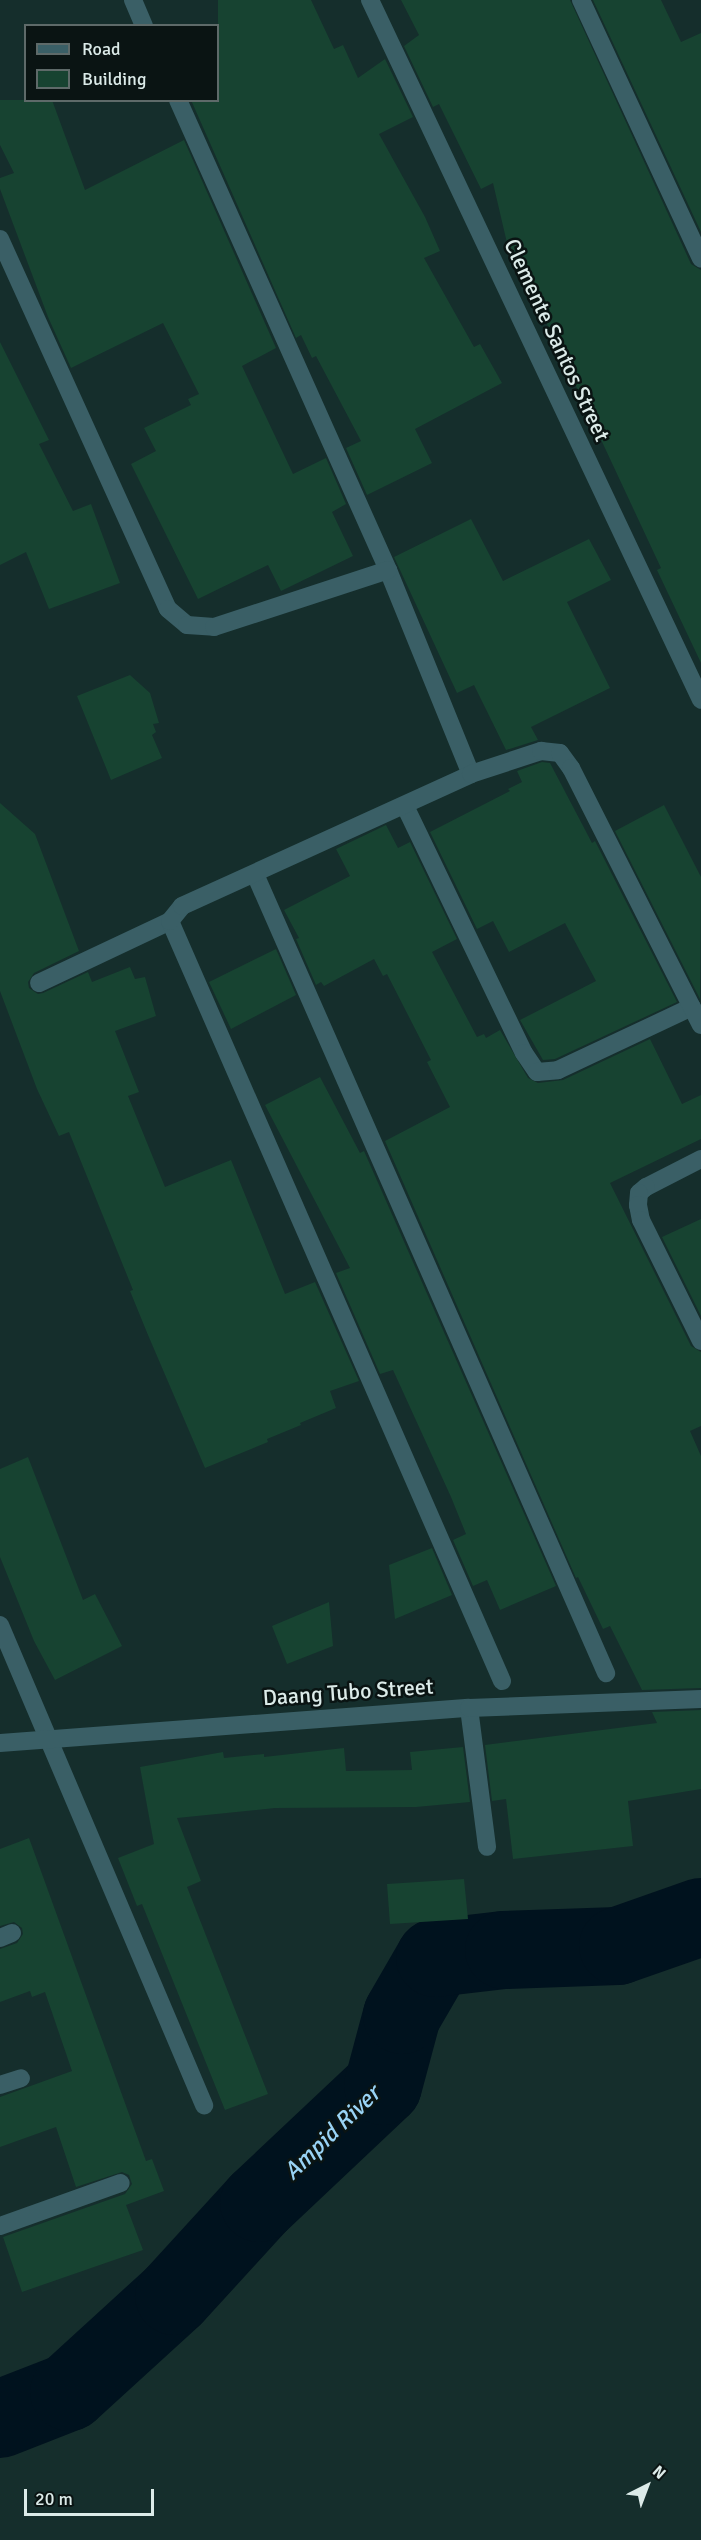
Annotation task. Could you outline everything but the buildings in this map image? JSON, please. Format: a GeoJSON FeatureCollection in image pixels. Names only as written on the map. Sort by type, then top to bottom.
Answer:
{"type":"FeatureCollection","features":[{"type":"Feature","properties":{"kind":"street"},"geometry":{"type":"LineString","coordinates":[[133,0],[143,24]]}},
{"type":"Feature","properties":{"kind":"street","name":"Clemente Santos Street"},"geometry":{"type":"LineString","coordinates":[[370,0],[701,700]]}},
{"type":"Feature","properties":{"kind":"street"},"geometry":{"type":"LineString","coordinates":[[581,0],[701,259]]}},
{"type":"Feature","properties":{"kind":"street"},"geometry":{"type":"LineString","coordinates":[[179,102],[388,570],[471,774]]}},
{"type":"Feature","properties":{"kind":"street"},"geometry":{"type":"LineString","coordinates":[[0,239],[168,609],[187,625],[213,627],[388,570]]}},
{"type":"Feature","properties":{"kind":"street"},"geometry":{"type":"LineString","coordinates":[[39,983],[170,921],[182,906],[471,774],[541,750],[560,753],[571,768],[701,1025]]}},
{"type":"Feature","properties":{"kind":"street"},"geometry":{"type":"LineString","coordinates":[[405,806],[524,1053],[537,1072],[558,1070],[692,1007]]}},
{"type":"Feature","properties":{"kind":"street"},"geometry":{"type":"LineString","coordinates":[[255,874],[606,1673]]}},
{"type":"Feature","properties":{"kind":"street"},"geometry":{"type":"LineString","coordinates":[[170,921],[502,1681]]}},
{"type":"Feature","properties":{"kind":"street"},"geometry":{"type":"LineString","coordinates":[[701,1159],[646,1187],[639,1193],[638,1205],[641,1220],[701,1341]]}},
{"type":"Feature","properties":{"kind":"street"},"geometry":{"type":"LineString","coordinates":[[0,1625],[46,1738],[204,2105]]}},
{"type":"Feature","properties":{"kind":"street","name":"Daang Tubo Street"},"geometry":{"type":"LineString","coordinates":[[0,1743],[469,1708],[701,1699]]}},
{"type":"Feature","properties":{"kind":"street"},"geometry":{"type":"LineString","coordinates":[[469,1708],[487,1847]]}},
{"type":"Feature","properties":{"kind":"street"},"geometry":{"type":"LineString","coordinates":[[0,2085],[21,2078]]}},
{"type":"Feature","properties":{"kind":"street"},"geometry":{"type":"LineString","coordinates":[[0,2226],[121,2182]]}},
{"type":"Feature","properties":{"kind":"waterway","name":"Ampid River"},"geometry":{"type":"LineString","coordinates":[[0,2419],[69,2392],[174,2296],[259,2203],[383,2086],[402,2015],[435,1958],[504,1950],[618,1946],[701,1917]]}}]}
